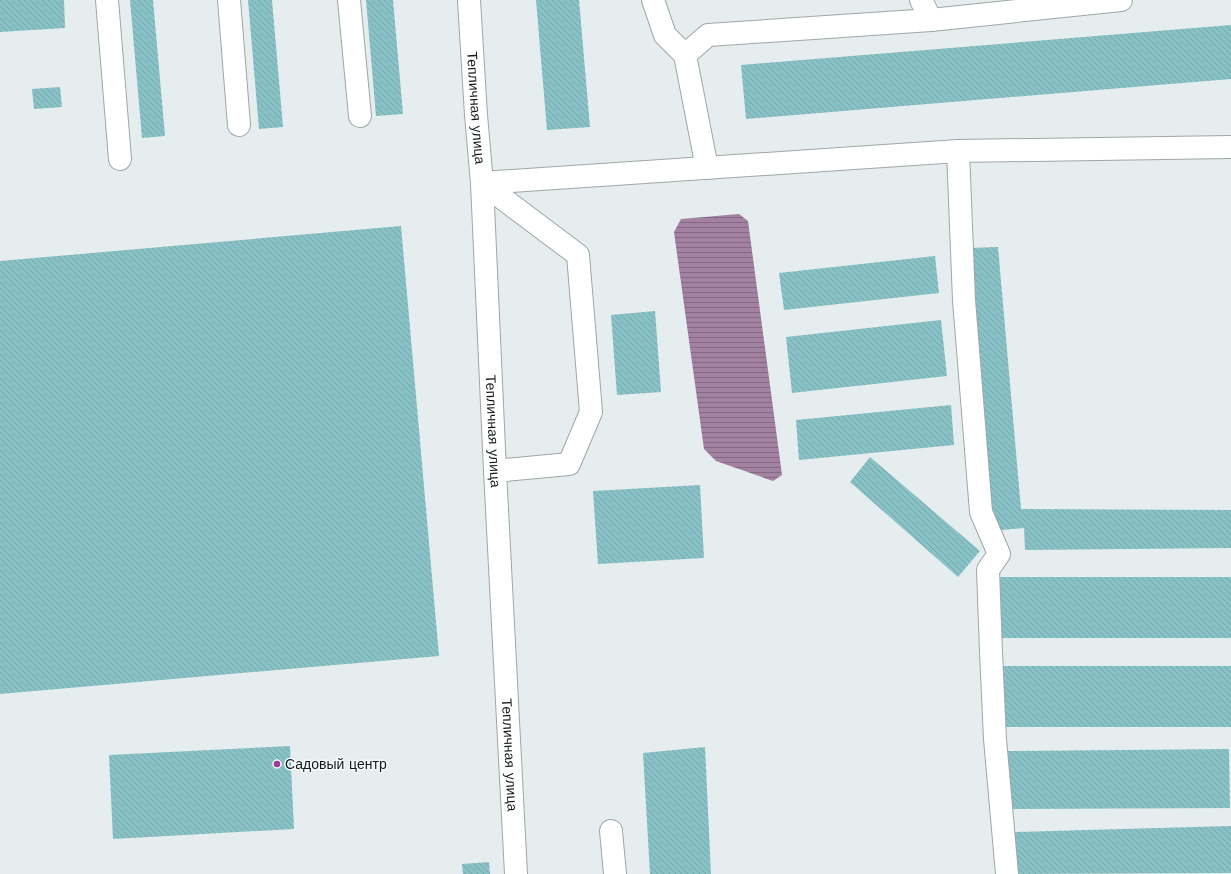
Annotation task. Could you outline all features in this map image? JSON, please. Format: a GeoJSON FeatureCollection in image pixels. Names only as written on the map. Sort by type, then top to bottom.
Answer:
{"type":"FeatureCollection","features":[{"type":"Feature","properties":{"kind":"street"},"geometry":{"type":"LineString","coordinates":[[107,0],[120,159]]}},
{"type":"Feature","properties":{"kind":"street"},"geometry":{"type":"LineString","coordinates":[[229,0],[239,125]]}},
{"type":"Feature","properties":{"kind":"street"},"geometry":{"type":"LineString","coordinates":[[349,0],[360,116]]}},
{"type":"Feature","properties":{"kind":"street","name":"Тепличная улица"},"geometry":{"type":"LineString","coordinates":[[469,0],[482,183],[515,868]]}},
{"type":"Feature","properties":{"kind":"street"},"geometry":{"type":"LineString","coordinates":[[653,0],[665,35],[685,55],[707,168]]}},
{"type":"Feature","properties":{"kind":"street"},"geometry":{"type":"LineString","coordinates":[[921,0],[931,20]]}},
{"type":"Feature","properties":{"kind":"street"},"geometry":{"type":"LineString","coordinates":[[685,55],[708,35],[931,20],[1121,0]]}},
{"type":"Feature","properties":{"kind":"street"},"geometry":{"type":"LineString","coordinates":[[482,183],[958,151],[1231,147]]}},
{"type":"Feature","properties":{"kind":"street"},"geometry":{"type":"LineString","coordinates":[[958,151],[964,300],[981,512],[1000,554],[988,570],[995,731],[1001,819],[1007,874]]}},
{"type":"Feature","properties":{"kind":"street"},"geometry":{"type":"LineString","coordinates":[[482,183],[578,254],[591,412],[569,464],[495,471]]}},
{"type":"Feature","properties":{"kind":"street"},"geometry":{"type":"LineString","coordinates":[[611,831],[615,874]]}},
{"type":"Feature","properties":{"kind":"shaded area"},"geometry":{"type":"Polygon","coordinates":[[[739,214],[748,221],[782,475],[773,481],[716,461],[704,449],[674,232],[681,219],[739,214]]]}},
{"type":"Feature","properties":{"kind":"building"},"geometry":{"type":"Polygon","coordinates":[[[0,0],[64,0],[65,28],[0,32],[0,0]]]}},
{"type":"Feature","properties":{"kind":"building"},"geometry":{"type":"Polygon","coordinates":[[[130,0],[153,0],[165,136],[142,138],[130,0]]]}},
{"type":"Feature","properties":{"kind":"building"},"geometry":{"type":"Polygon","coordinates":[[[248,0],[272,0],[283,127],[259,129],[248,0]]]}},
{"type":"Feature","properties":{"kind":"building"},"geometry":{"type":"Polygon","coordinates":[[[366,0],[393,0],[403,114],[376,116],[366,0]]]}},
{"type":"Feature","properties":{"kind":"building"},"geometry":{"type":"Polygon","coordinates":[[[536,0],[579,0],[590,127],[547,130],[536,0]]]}},
{"type":"Feature","properties":{"kind":"building"},"geometry":{"type":"Polygon","coordinates":[[[1231,25],[1231,79],[746,119],[741,65],[1231,25]]]}},
{"type":"Feature","properties":{"kind":"building"},"geometry":{"type":"Polygon","coordinates":[[[60,87],[62,107],[34,109],[32,89],[60,87]]]}},
{"type":"Feature","properties":{"kind":"building"},"geometry":{"type":"Polygon","coordinates":[[[401,226],[439,656],[0,694],[0,261],[401,226]]]}},
{"type":"Feature","properties":{"kind":"building"},"geometry":{"type":"Polygon","coordinates":[[[998,247],[1021,509],[1231,510],[1231,548],[1025,550],[1024,528],[991,531],[969,248],[998,247]]]}},
{"type":"Feature","properties":{"kind":"building"},"geometry":{"type":"Polygon","coordinates":[[[935,256],[939,293],[784,310],[779,273],[935,256]]]}},
{"type":"Feature","properties":{"kind":"building"},"geometry":{"type":"Polygon","coordinates":[[[655,311],[661,392],[617,395],[611,315],[655,311]]]}},
{"type":"Feature","properties":{"kind":"building"},"geometry":{"type":"Polygon","coordinates":[[[941,320],[947,376],[792,393],[786,337],[941,320]]]}},
{"type":"Feature","properties":{"kind":"building"},"geometry":{"type":"Polygon","coordinates":[[[951,405],[954,445],[799,460],[796,420],[951,405]]]}},
{"type":"Feature","properties":{"kind":"building"},"geometry":{"type":"Polygon","coordinates":[[[870,457],[980,551],[958,577],[850,482],[870,457]]]}},
{"type":"Feature","properties":{"kind":"building"},"geometry":{"type":"Polygon","coordinates":[[[700,485],[704,558],[598,564],[593,491],[700,485]]]}},
{"type":"Feature","properties":{"kind":"building"},"geometry":{"type":"Polygon","coordinates":[[[997,577],[1231,577],[1231,638],[997,638],[997,577]]]}},
{"type":"Feature","properties":{"kind":"building"},"geometry":{"type":"Polygon","coordinates":[[[997,666],[1231,666],[1231,727],[998,727],[997,666]]]}},
{"type":"Feature","properties":{"kind":"building"},"geometry":{"type":"Polygon","coordinates":[[[290,746],[294,829],[113,839],[109,755],[290,746]]]}},
{"type":"Feature","properties":{"kind":"building"},"geometry":{"type":"Polygon","coordinates":[[[705,747],[711,874],[650,874],[643,753],[705,747]]]}},
{"type":"Feature","properties":{"kind":"building"},"geometry":{"type":"Polygon","coordinates":[[[1229,749],[1230,808],[1006,809],[1005,751],[1229,749]]]}},
{"type":"Feature","properties":{"kind":"building"},"geometry":{"type":"Polygon","coordinates":[[[1231,826],[1231,873],[1016,874],[1015,832],[1231,826]]]}},
{"type":"Feature","properties":{"kind":"building"},"geometry":{"type":"Polygon","coordinates":[[[489,862],[490,874],[463,874],[462,864],[489,862]]]}},
{"type":"Feature","properties":{"kind":"place","name":"Садовый центр"},"geometry":{"type":"Point","coordinates":[277,764]}}]}
